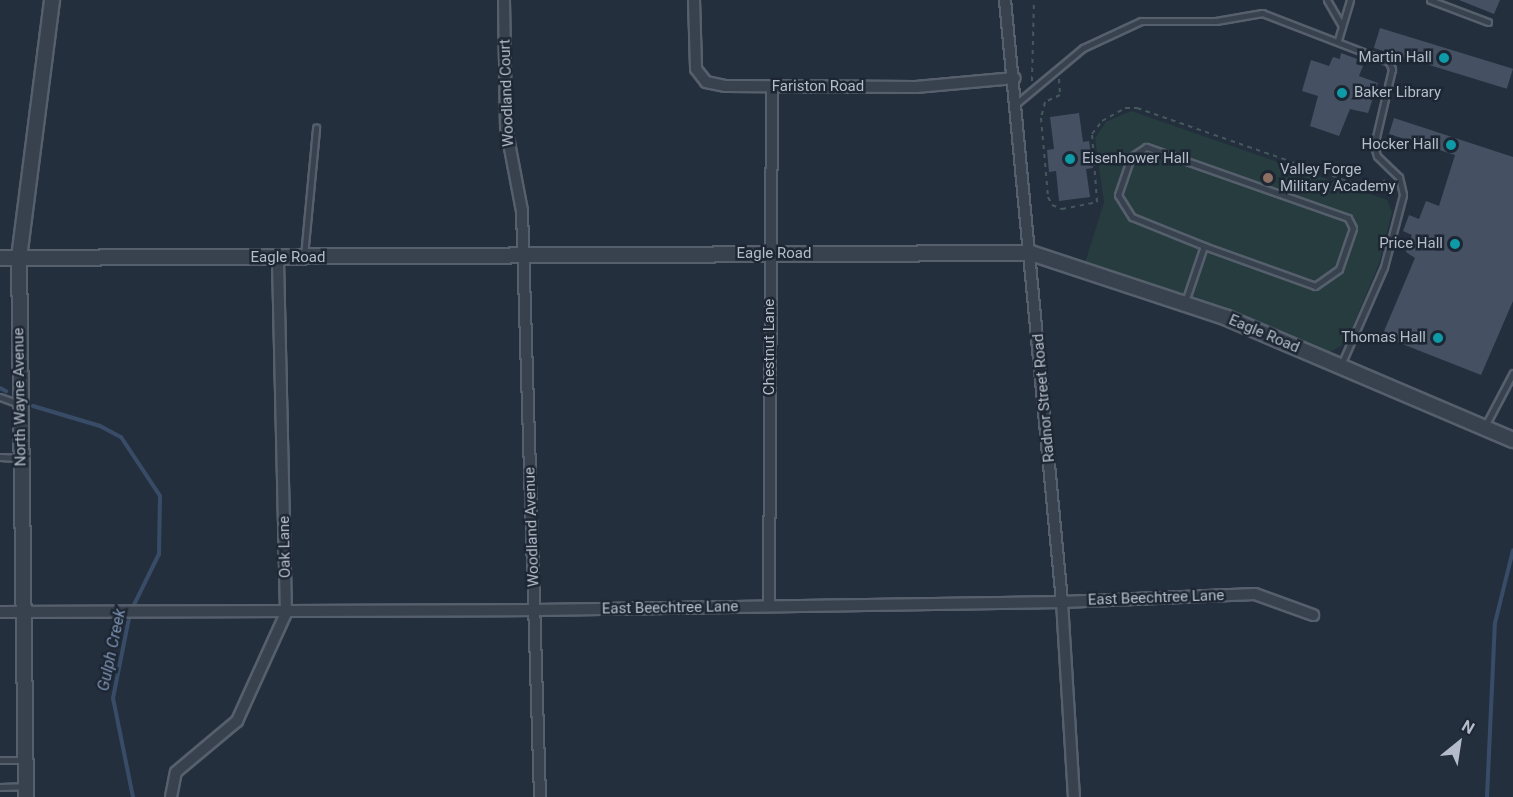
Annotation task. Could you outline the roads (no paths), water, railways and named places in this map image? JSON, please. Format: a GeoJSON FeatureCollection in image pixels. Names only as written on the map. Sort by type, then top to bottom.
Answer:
{"type":"FeatureCollection","features":[{"type":"Feature","properties":{"kind":"street","name":"North Wayne Avenue"},"geometry":{"type":"LineString","coordinates":[[26,792],[19,258],[52,0]]}},
{"type":"Feature","properties":{"kind":"street","name":"Woodland Court"},"geometry":{"type":"LineString","coordinates":[[504,0],[506,127],[518,181],[523,256]]}},
{"type":"Feature","properties":{"kind":"street","name":"Fariston Road"},"geometry":{"type":"LineString","coordinates":[[694,0],[696,69],[706,82],[772,87],[916,87],[1014,78]]}},
{"type":"Feature","properties":{"kind":"street","name":"Radnor Street Road"},"geometry":{"type":"LineString","coordinates":[[1005,0],[1017,103],[1062,602],[1074,797]]}},
{"type":"Feature","properties":{"kind":"street","name":"Chestnut Lane"},"geometry":{"type":"LineString","coordinates":[[769,606],[772,87]]}},
{"type":"Feature","properties":{"kind":"street","name":"Eagle Road"},"geometry":{"type":"LineString","coordinates":[[0,258],[1031,253],[1185,304],[1340,366],[1513,440]]}},
{"type":"Feature","properties":{"kind":"street","name":"Woodland Avenue"},"geometry":{"type":"LineString","coordinates":[[523,256],[540,797]]}},
{"type":"Feature","properties":{"kind":"street","name":"Oak Lane"},"geometry":{"type":"LineString","coordinates":[[171,797],[176,772],[237,721],[286,613],[278,258]]}},
{"type":"Feature","properties":{"kind":"street","name":"East Beechtree Lane"},"geometry":{"type":"LineString","coordinates":[[0,612],[286,613],[535,610],[1062,602],[1255,594],[1313,615]]}},
{"type":"Feature","properties":{"kind":"lane"},"geometry":{"type":"LineString","coordinates":[[1327,0],[1342,26]]}},
{"type":"Feature","properties":{"kind":"lane"},"geometry":{"type":"LineString","coordinates":[[1338,40],[1350,0]]}},
{"type":"Feature","properties":{"kind":"lane"},"geometry":{"type":"LineString","coordinates":[[1430,0],[1488,22]]}},
{"type":"Feature","properties":{"kind":"lane"},"geometry":{"type":"LineString","coordinates":[[1017,103],[1083,48],[1141,21],[1216,21],[1262,14],[1338,40],[1389,62],[1392,69],[1374,146],[1384,164],[1399,177],[1403,195],[1384,267],[1340,366]]}},
{"type":"Feature","properties":{"kind":"lane"},"geometry":{"type":"LineString","coordinates":[[304,258],[316,128]]}},
{"type":"Feature","properties":{"kind":"lane"},"geometry":{"type":"LineString","coordinates":[[1146,147],[1348,218],[1353,228],[1339,269],[1316,286],[1204,246],[1132,217],[1118,195],[1131,157],[1146,147]]}},
{"type":"Feature","properties":{"kind":"lane"},"geometry":{"type":"LineString","coordinates":[[1185,304],[1204,246]]}},
{"type":"Feature","properties":{"kind":"lane"},"geometry":{"type":"LineString","coordinates":[[1484,428],[1513,373]]}},
{"type":"Feature","properties":{"kind":"lane"},"geometry":{"type":"LineString","coordinates":[[0,397],[20,404]]}},
{"type":"Feature","properties":{"kind":"lane"},"geometry":{"type":"LineString","coordinates":[[0,457],[21,458]]}},
{"type":"Feature","properties":{"kind":"lane"},"geometry":{"type":"LineString","coordinates":[[0,760],[26,760]]}},
{"type":"Feature","properties":{"kind":"lane"},"geometry":{"type":"LineString","coordinates":[[0,787],[26,792]]}},
{"type":"Feature","properties":{"kind":"waterway","name":"Gulph Creek"},"geometry":{"type":"LineString","coordinates":[[0,388],[6,391]]}},
{"type":"Feature","properties":{"kind":"waterway","name":"Gulph Creek"},"geometry":{"type":"LineString","coordinates":[[33,406],[100,426],[121,437],[160,496],[159,554],[130,613],[113,698],[133,797]]}},
{"type":"Feature","properties":{"kind":"waterway"},"geometry":{"type":"LineString","coordinates":[[1487,797],[1495,623],[1513,550]]}},
{"type":"Feature","properties":{"kind":"place","name":"Martin Hall"},"geometry":{"type":"Point","coordinates":[1444,58]}},
{"type":"Feature","properties":{"kind":"place","name":"Baker Library"},"geometry":{"type":"Point","coordinates":[1342,93]}},
{"type":"Feature","properties":{"kind":"place","name":"Hocker Hall"},"geometry":{"type":"Point","coordinates":[1451,145]}},
{"type":"Feature","properties":{"kind":"place","name":"Eisenhower Hall"},"geometry":{"type":"Point","coordinates":[1070,159]}},
{"type":"Feature","properties":{"kind":"place","name":"Valley Forge Military Academy"},"geometry":{"type":"Point","coordinates":[1268,178]}},
{"type":"Feature","properties":{"kind":"place","name":"Price Hall"},"geometry":{"type":"Point","coordinates":[1455,244]}},
{"type":"Feature","properties":{"kind":"place","name":"Thomas Hall"},"geometry":{"type":"Point","coordinates":[1438,338]}}]}
